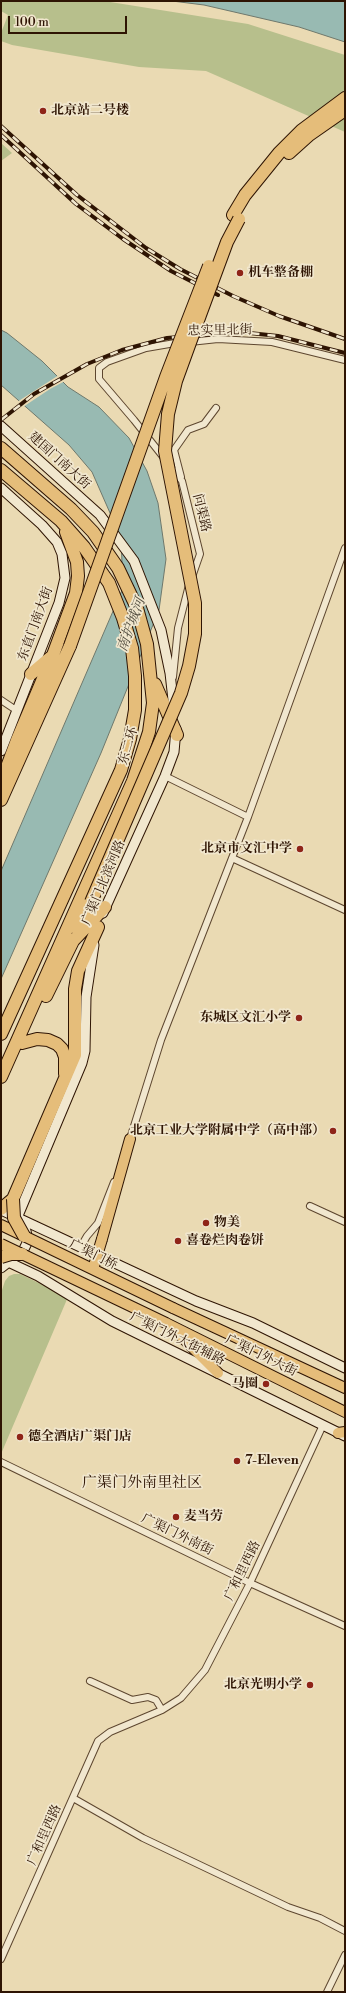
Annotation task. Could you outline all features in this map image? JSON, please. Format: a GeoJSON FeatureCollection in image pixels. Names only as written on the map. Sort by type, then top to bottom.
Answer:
{"type":"FeatureCollection","features":[{"type":"Feature","properties":{"kind":"highway"},"geometry":{"type":"LineString","coordinates":[[1,800],[70,646],[169,370],[221,238],[245,195],[279,152],[312,122],[345,98]]}},
{"type":"Feature","properties":{"kind":"highway"},"geometry":{"type":"LineString","coordinates":[[1,1083],[73,941],[91,902],[181,693],[195,634],[195,603],[165,451],[168,414],[176,381],[227,242],[256,191],[274,168],[288,154],[345,110]]}},
{"type":"Feature","properties":{"kind":"highway","name":"东二环"},"geometry":{"type":"LineString","coordinates":[[1,448],[70,509],[93,532],[118,568],[136,608],[147,644],[152,677],[153,703],[149,732],[133,781],[1,1077]]}},
{"type":"Feature","properties":{"kind":"highway","name":"东二环"},"geometry":{"type":"LineString","coordinates":[[1,470],[61,522],[84,547],[109,583],[123,618],[132,648],[135,676],[135,710],[130,740],[121,770],[1,1034]]}},
{"type":"Feature","properties":{"kind":"highway"},"geometry":{"type":"LineString","coordinates":[[1,783],[17,740],[53,655],[76,593],[78,576],[77,562],[61,522]]}},
{"type":"Feature","properties":{"kind":"highway"},"geometry":{"type":"LineString","coordinates":[[31,674],[53,655]]}},
{"type":"Feature","properties":{"kind":"highway"},"geometry":{"type":"LineString","coordinates":[[152,677],[177,735]]}},
{"type":"Feature","properties":{"kind":"highway"},"geometry":{"type":"LineString","coordinates":[[73,941],[105,907]]}},
{"type":"Feature","properties":{"kind":"highway"},"geometry":{"type":"LineString","coordinates":[[8,1213],[75,1055],[74,1015],[78,971],[98,926]]}},
{"type":"Feature","properties":{"kind":"highway"},"geometry":{"type":"LineString","coordinates":[[22,1043],[37,1039],[48,1040],[57,1044],[62,1049],[65,1057],[66,1065],[64,1083]]}},
{"type":"Feature","properties":{"kind":"highway"},"geometry":{"type":"LineString","coordinates":[[13,1199],[14,1218],[24,1236]]}},
{"type":"Feature","properties":{"kind":"highway"},"geometry":{"type":"LineString","coordinates":[[3,1262],[11,1254],[22,1254]]}},
{"type":"Feature","properties":{"kind":"main road"},"geometry":{"type":"LineString","coordinates":[[93,1269],[130,1139]]}},
{"type":"Feature","properties":{"kind":"main road","name":"广渠门桥"},"geometry":{"type":"LineString","coordinates":[[1,1224],[173,1308]]}},
{"type":"Feature","properties":{"kind":"main road"},"geometry":{"type":"LineString","coordinates":[[1,1244],[169,1325],[218,1373]]}},
{"type":"Feature","properties":{"kind":"main road","name":"广渠门外大街"},"geometry":{"type":"LineString","coordinates":[[173,1308],[345,1388]]}},
{"type":"Feature","properties":{"kind":"main road","name":"广渠门外大街"},"geometry":{"type":"LineString","coordinates":[[169,1325],[345,1412]]}},
{"type":"Feature","properties":{"kind":"street","name":"忠实里北街"},"geometry":{"type":"LineString","coordinates":[[99,368],[107,362],[146,348],[164,344],[218,339],[272,342],[345,360]]}},
{"type":"Feature","properties":{"kind":"street","name":"问渠路"},"geometry":{"type":"LineString","coordinates":[[99,368],[99,379],[134,420],[182,481],[200,554],[189,585],[178,628],[172,688]]}},
{"type":"Feature","properties":{"kind":"street"},"geometry":{"type":"LineString","coordinates":[[182,481],[174,450],[188,430],[204,424],[216,408]]}},
{"type":"Feature","properties":{"kind":"street","name":"建国门南大街"},"geometry":{"type":"LineString","coordinates":[[1,426],[100,515],[134,561],[161,630],[170,673]]}},
{"type":"Feature","properties":{"kind":"street","name":"东直门南大街"},"geometry":{"type":"LineString","coordinates":[[1,488],[42,525],[56,542],[62,554],[64,565],[65,578],[59,603],[31,674]]}},
{"type":"Feature","properties":{"kind":"street"},"geometry":{"type":"LineString","coordinates":[[80,1248],[87,1236],[98,1223],[130,1139],[161,1040],[248,817],[345,548]]}},
{"type":"Feature","properties":{"kind":"street","name":"广渠门北滨河路"},"geometry":{"type":"LineString","coordinates":[[8,1213],[82,1063],[85,1051],[87,990],[98,926],[105,907],[165,776],[174,752],[177,735],[170,673]]}},
{"type":"Feature","properties":{"kind":"street"},"geometry":{"type":"LineString","coordinates":[[1,752],[31,674]]}},
{"type":"Feature","properties":{"kind":"street"},"geometry":{"type":"LineString","coordinates":[[1,700],[16,710]]}},
{"type":"Feature","properties":{"kind":"street"},"geometry":{"type":"LineString","coordinates":[[165,776],[248,817]]}},
{"type":"Feature","properties":{"kind":"street"},"geometry":{"type":"LineString","coordinates":[[232,858],[345,910]]}},
{"type":"Feature","properties":{"kind":"street"},"geometry":{"type":"LineString","coordinates":[[310,1206],[345,1222]]}},
{"type":"Feature","properties":{"kind":"street"},"geometry":{"type":"LineString","coordinates":[[1,1224],[8,1213]]}},
{"type":"Feature","properties":{"kind":"street"},"geometry":{"type":"LineString","coordinates":[[8,1213],[196,1301],[253,1323],[345,1368]]}},
{"type":"Feature","properties":{"kind":"street"},"geometry":{"type":"LineString","coordinates":[[3,1262],[23,1251],[28,1241],[27,1233],[8,1213]]}},
{"type":"Feature","properties":{"kind":"street","name":"广渠门外大街辅路"},"geometry":{"type":"LineString","coordinates":[[3,1262],[38,1276],[112,1321],[343,1434]]}},
{"type":"Feature","properties":{"kind":"street","name":"广和里西路"},"geometry":{"type":"LineString","coordinates":[[1,1959],[98,1741],[110,1732],[162,1710],[181,1698],[205,1670],[250,1583],[323,1425]]}},
{"type":"Feature","properties":{"kind":"street","name":"广渠门外南街"},"geometry":{"type":"LineString","coordinates":[[1,1462],[250,1583],[345,1626]]}},
{"type":"Feature","properties":{"kind":"street"},"geometry":{"type":"LineString","coordinates":[[90,1680],[132,1700],[148,1697],[156,1700],[162,1710]]}},
{"type":"Feature","properties":{"kind":"street"},"geometry":{"type":"LineString","coordinates":[[73,1798],[143,1838],[288,1907],[320,1918],[345,1931]]}},
{"type":"Feature","properties":{"kind":"street"},"geometry":{"type":"LineString","coordinates":[[327,1992],[345,1955]]}},
{"type":"Feature","properties":{"kind":"green space"},"geometry":{"type":"Polygon","coordinates":[[[1,1],[104,1],[248,24],[345,55],[345,132],[206,71],[139,67],[12,45],[1,41],[1,33],[8,15],[1,11],[1,1]]]}},
{"type":"Feature","properties":{"kind":"green space"},"geometry":{"type":"Polygon","coordinates":[[[1,143],[12,153],[1,161],[1,143]]]}},
{"type":"Feature","properties":{"kind":"green space"},"geometry":{"type":"Polygon","coordinates":[[[20,1274],[68,1297],[1,1454],[1,1293],[5,1281],[9,1276],[20,1274]]]}},
{"type":"Feature","properties":{"kind":"water"},"geometry":{"type":"Polygon","coordinates":[[[172,1],[345,1],[345,42],[299,27],[204,5],[172,1]]]}},
{"type":"Feature","properties":{"kind":"water","name":"南护城河"},"geometry":{"type":"Polygon","coordinates":[[[1,330],[7,333],[42,361],[68,387],[99,407],[129,438],[147,471],[158,503],[166,559],[159,610],[101,753],[1,979],[1,871],[123,588],[121,538],[92,472],[69,445],[1,385],[1,330]]]}},
{"type":"Feature","properties":{"kind":"pier"},"geometry":{"type":"Polygon","coordinates":[[[59,375],[65,381],[23,407],[17,402],[59,375]]]}},
{"type":"Feature","properties":{"kind":"railway"},"geometry":{"type":"LineString","coordinates":[[1,126],[77,195],[146,248],[180,269],[233,296],[279,316],[345,339]]}},
{"type":"Feature","properties":{"kind":"railway"},"geometry":{"type":"LineString","coordinates":[[1,135],[76,204],[123,239],[171,271],[218,295]]}},
{"type":"Feature","properties":{"kind":"railway"},"geometry":{"type":"LineString","coordinates":[[1,420],[34,394],[87,364],[122,350],[167,338],[240,332],[278,336],[345,353]]}},
{"type":"Feature","properties":{"kind":"place","name":"北京站二号楼"},"geometry":{"type":"Point","coordinates":[43,111]}},
{"type":"Feature","properties":{"kind":"place","name":"机车整备棚"},"geometry":{"type":"Point","coordinates":[240,273]}},
{"type":"Feature","properties":{"kind":"place","name":"北京市文汇中学"},"geometry":{"type":"Point","coordinates":[300,849]}},
{"type":"Feature","properties":{"kind":"place","name":"东城区文汇小学"},"geometry":{"type":"Point","coordinates":[299,1018]}},
{"type":"Feature","properties":{"kind":"place","name":"北京工业大学附属中学（高中部）"},"geometry":{"type":"Point","coordinates":[333,1131]}},
{"type":"Feature","properties":{"kind":"place","name":"物美"},"geometry":{"type":"Point","coordinates":[206,1223]}},
{"type":"Feature","properties":{"kind":"place","name":"喜卷烂肉卷饼"},"geometry":{"type":"Point","coordinates":[178,1241]}},
{"type":"Feature","properties":{"kind":"place","name":"马圈"},"geometry":{"type":"Point","coordinates":[266,1384]}},
{"type":"Feature","properties":{"kind":"place","name":"德全酒店广渠门店"},"geometry":{"type":"Point","coordinates":[20,1437]}},
{"type":"Feature","properties":{"kind":"place","name":"7-Eleven"},"geometry":{"type":"Point","coordinates":[237,1461]}},
{"type":"Feature","properties":{"kind":"place","name":"麦当劳"},"geometry":{"type":"Point","coordinates":[176,1517]}},
{"type":"Feature","properties":{"kind":"place","name":"北京光明小学"},"geometry":{"type":"Point","coordinates":[310,1685]}},
{"type":"Feature","properties":{"kind":"district","name":"广渠门外南里社区"},"geometry":{"type":"Point","coordinates":[142,1483]}}]}
